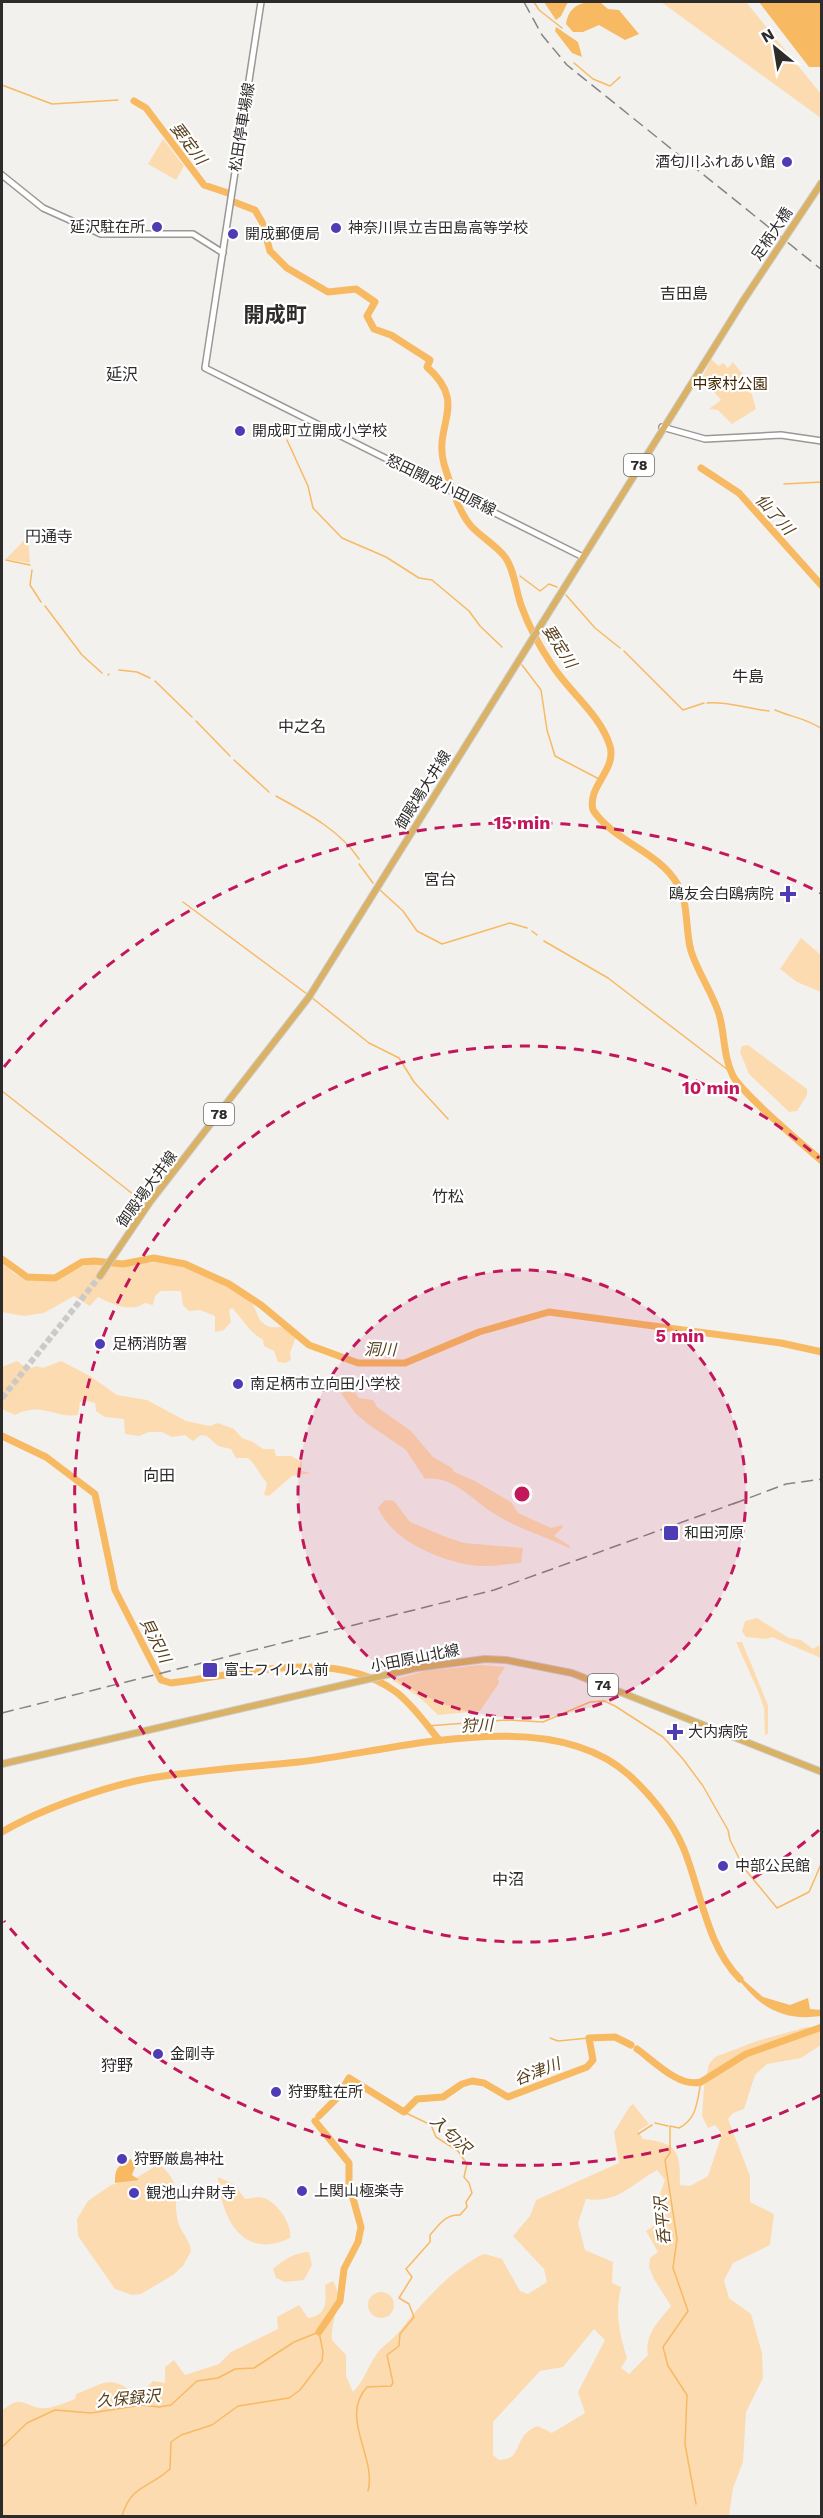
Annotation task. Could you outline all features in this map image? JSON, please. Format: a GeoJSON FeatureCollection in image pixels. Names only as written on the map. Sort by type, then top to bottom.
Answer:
{"type":"FeatureCollection","features":[{"type":"Feature","properties":{"kind":"main road","name":"松田停車場線"},"geometry":{"type":"LineString","coordinates":[[223,253],[261,2]]}},
{"type":"Feature","properties":{"kind":"main road"},"geometry":{"type":"LineString","coordinates":[[2,175],[43,208],[100,234],[193,234],[223,253]]}},
{"type":"Feature","properties":{"kind":"main road","name":"足柄大橋"},"geometry":{"type":"LineString","coordinates":[[742,301],[822,182]]}},
{"type":"Feature","properties":{"kind":"main road","name":"怒田開成小田原線"},"geometry":{"type":"LineString","coordinates":[[223,253],[205,368],[581,556]]}},
{"type":"Feature","properties":{"kind":"main road","name":"御殿場大井線"},"geometry":{"type":"LineString","coordinates":[[100,1276],[150,1202],[310,996],[581,556],[742,301]]}},
{"type":"Feature","properties":{"kind":"main road"},"geometry":{"type":"LineString","coordinates":[[662,427],[705,439],[781,435],[822,441]]}},
{"type":"Feature","properties":{"kind":"main road","name":"小田原山北線"},"geometry":{"type":"LineString","coordinates":[[2,1764],[373,1677],[467,1660],[506,1660],[546,1667],[582,1677],[822,1772]]}},
{"type":"Feature","properties":{"kind":"green space"},"geometry":{"type":"Polygon","coordinates":[[[661,2],[746,2],[821,94],[821,118],[661,2]]]}},
{"type":"Feature","properties":{"kind":"green space"},"geometry":{"type":"Polygon","coordinates":[[[163,139],[184,166],[176,180],[148,164],[163,139]]]}},
{"type":"Feature","properties":{"kind":"green space","name":"中家村公園"},"geometry":{"type":"Polygon","coordinates":[[[711,359],[719,366],[723,363],[728,368],[733,362],[748,381],[756,409],[732,424],[718,410],[709,409],[721,400],[702,378],[711,359]]]}},
{"type":"Feature","properties":{"kind":"green space"},"geometry":{"type":"Polygon","coordinates":[[[28,536],[30,563],[6,559],[28,536]]]}},
{"type":"Feature","properties":{"kind":"green space"},"geometry":{"type":"Polygon","coordinates":[[[801,938],[821,955],[821,992],[797,982],[780,969],[801,938]]]}},
{"type":"Feature","properties":{"kind":"green space"},"geometry":{"type":"Polygon","coordinates":[[[748,1045],[807,1089],[807,1095],[797,1111],[789,1112],[749,1074],[740,1052],[742,1046],[748,1045]]]}},
{"type":"Feature","properties":{"kind":"green space"},"geometry":{"type":"Polygon","coordinates":[[[158,1262],[207,1275],[242,1295],[253,1305],[259,1319],[265,1325],[285,1327],[296,1337],[290,1353],[291,1360],[285,1363],[278,1362],[274,1351],[264,1346],[263,1340],[232,1308],[229,1310],[231,1322],[224,1330],[215,1332],[215,1316],[200,1310],[189,1311],[183,1305],[181,1291],[161,1291],[155,1296],[153,1305],[145,1303],[128,1307],[115,1305],[98,1297],[90,1306],[74,1296],[44,1313],[24,1316],[2,1312],[2,1263],[15,1274],[31,1280],[58,1280],[79,1267],[92,1264],[120,1266],[158,1262]]]}},
{"type":"Feature","properties":{"kind":"green space"},"geometry":{"type":"Polygon","coordinates":[[[17,1361],[28,1369],[37,1366],[43,1368],[61,1361],[90,1376],[117,1395],[147,1400],[186,1421],[210,1426],[218,1423],[234,1429],[242,1438],[263,1449],[274,1449],[276,1456],[291,1456],[302,1462],[302,1471],[311,1473],[292,1476],[269,1496],[264,1495],[267,1483],[248,1458],[236,1458],[231,1449],[218,1446],[207,1436],[201,1435],[193,1441],[185,1435],[172,1437],[162,1432],[149,1432],[139,1436],[125,1434],[124,1419],[105,1417],[96,1411],[95,1403],[87,1401],[80,1402],[78,1415],[70,1416],[33,1410],[15,1415],[2,1409],[2,1367],[17,1361]]]}},
{"type":"Feature","properties":{"kind":"green space"},"geometry":{"type":"Polygon","coordinates":[[[348,1382],[359,1398],[373,1400],[377,1407],[411,1431],[433,1457],[452,1468],[454,1472],[511,1502],[518,1513],[551,1528],[562,1525],[563,1527],[554,1536],[570,1546],[569,1548],[502,1518],[453,1485],[435,1479],[425,1479],[406,1450],[355,1413],[341,1393],[342,1386],[348,1382]]]}},
{"type":"Feature","properties":{"kind":"green space"},"geometry":{"type":"Polygon","coordinates":[[[385,1500],[394,1501],[410,1522],[446,1537],[464,1543],[523,1548],[521,1563],[476,1566],[430,1553],[404,1539],[394,1530],[378,1508],[385,1500]]]}},
{"type":"Feature","properties":{"kind":"green space"},"geometry":{"type":"Polygon","coordinates":[[[757,1618],[789,1638],[801,1640],[813,1649],[819,1645],[821,1658],[772,1637],[766,1639],[746,1637],[742,1631],[745,1621],[757,1618]]]}},
{"type":"Feature","properties":{"kind":"green space"},"geometry":{"type":"Polygon","coordinates":[[[736,1642],[742,1642],[768,1705],[768,1733],[765,1736],[764,1708],[736,1642]]]}},
{"type":"Feature","properties":{"kind":"green space"},"geometry":{"type":"Polygon","coordinates":[[[481,1665],[505,1667],[498,1678],[499,1683],[480,1711],[438,1715],[419,1697],[392,1680],[425,1671],[481,1665]]]}},
{"type":"Feature","properties":{"kind":"green space"},"geometry":{"type":"Polygon","coordinates":[[[807,2027],[821,2028],[821,2045],[801,2058],[767,2064],[755,2075],[744,2109],[733,2113],[728,2119],[750,2176],[750,2202],[774,2214],[770,2245],[733,2263],[724,2280],[729,2298],[751,2314],[762,2353],[763,2378],[746,2412],[743,2462],[733,2488],[729,2516],[2,2516],[2,2411],[15,2402],[40,2408],[50,2407],[75,2399],[76,2394],[111,2382],[133,2392],[144,2390],[153,2381],[165,2383],[165,2367],[174,2360],[185,2375],[219,2364],[231,2352],[278,2329],[277,2317],[299,2305],[308,2318],[319,2314],[325,2302],[325,2285],[333,2281],[338,2296],[332,2340],[346,2355],[346,2376],[353,2392],[361,2383],[378,2352],[396,2336],[425,2301],[445,2281],[479,2256],[485,2254],[502,2259],[520,2291],[528,2294],[547,2282],[544,2269],[513,2236],[530,2216],[536,2200],[619,2163],[614,2132],[633,2104],[649,2124],[638,2131],[643,2139],[664,2143],[675,2151],[678,2157],[680,2185],[690,2186],[708,2176],[722,2134],[715,2125],[708,2128],[702,2116],[704,2087],[709,2064],[715,2057],[757,2041],[807,2027]],[[657,2170],[615,2196],[607,2199],[586,2199],[578,2223],[585,2250],[613,2262],[612,2283],[621,2287],[618,2305],[619,2322],[627,2358],[621,2368],[629,2374],[648,2355],[650,2335],[671,2306],[649,2267],[650,2258],[658,2252],[646,2231],[659,2222],[660,2194],[665,2180],[657,2170]],[[594,2329],[563,2367],[540,2371],[493,2422],[493,2455],[499,2460],[512,2456],[524,2435],[530,2430],[538,2426],[552,2433],[585,2413],[578,2392],[605,2340],[594,2329]]]}},
{"type":"Feature","properties":{"kind":"green space"},"geometry":{"type":"Polygon","coordinates":[[[159,2164],[175,2186],[179,2225],[191,2251],[183,2266],[173,2275],[141,2294],[132,2295],[115,2289],[78,2236],[77,2219],[88,2201],[111,2185],[136,2178],[159,2164]]]}},
{"type":"Feature","properties":{"kind":"green space"},"geometry":{"type":"Polygon","coordinates":[[[218,2177],[234,2184],[245,2199],[265,2198],[277,2207],[289,2226],[290,2238],[274,2244],[259,2244],[247,2240],[238,2232],[224,2207],[218,2177]]]}},
{"type":"Feature","properties":{"kind":"green space"},"geometry":{"type":"Polygon","coordinates":[[[309,2252],[312,2265],[304,2280],[285,2282],[276,2278],[273,2269],[277,2265],[294,2255],[309,2252]]]}},
{"type":"Feature","properties":{"kind":"green space"},"geometry":{"type":"Polygon","coordinates":[[[381,2292],[390,2296],[394,2305],[390,2314],[381,2318],[372,2314],[368,2305],[372,2296],[381,2292]]]}},
{"type":"Feature","properties":{"kind":"shaded area"},"geometry":{"type":"Polygon","coordinates":[[[544,2],[568,2],[561,16],[556,20],[544,2]]]}},
{"type":"Feature","properties":{"kind":"shaded area"},"geometry":{"type":"Polygon","coordinates":[[[587,2],[600,2],[608,9],[619,10],[639,34],[625,40],[599,25],[583,32],[573,32],[566,24],[568,15],[576,7],[587,2]]]}},
{"type":"Feature","properties":{"kind":"shaded area"},"geometry":{"type":"Polygon","coordinates":[[[759,2],[821,2],[821,67],[809,67],[759,2]]]}},
{"type":"Feature","properties":{"kind":"shaded area"},"geometry":{"type":"Polygon","coordinates":[[[556,27],[578,42],[582,57],[572,53],[555,31],[556,27]]]}},
{"type":"Feature","properties":{"kind":"shaded area"},"geometry":{"type":"Polygon","coordinates":[[[732,1970],[763,1997],[790,2005],[808,1998],[810,2009],[821,2010],[821,2016],[793,2016],[769,2008],[750,1992],[732,1970]]]}},
{"type":"Feature","properties":{"kind":"shaded area"},"geometry":{"type":"Polygon","coordinates":[[[131,2159],[135,2167],[132,2175],[139,2180],[115,2183],[118,2168],[131,2159]]]}},
{"type":"Feature","properties":{"kind":"waterway"},"geometry":{"type":"LineString","coordinates":[[534,2],[539,10],[562,28]]}},
{"type":"Feature","properties":{"kind":"waterway"},"geometry":{"type":"LineString","coordinates":[[574,63],[593,79],[610,86],[620,77]]}},
{"type":"Feature","properties":{"kind":"waterway","name":"要定川"},"geometry":{"type":"LineString","coordinates":[[2,85],[52,104],[118,100]]}},
{"type":"Feature","properties":{"kind":"waterway","name":"要定川"},"geometry":{"type":"LineString","coordinates":[[134,101],[146,108],[204,185],[228,193]]}},
{"type":"Feature","properties":{"kind":"waterway","name":"要定川"},"geometry":{"type":"LineString","coordinates":[[234,202],[255,210],[262,222],[270,251],[287,268],[328,292],[356,289],[375,302],[367,316],[374,329],[391,335],[430,360],[427,367],[446,392],[448,403],[442,450],[444,464],[458,505],[471,526],[505,557],[513,574],[524,613],[539,643],[559,675],[599,724],[610,746],[609,763],[594,793],[593,810],[612,830],[660,863],[678,885],[684,900],[691,951],[719,1014],[727,1061],[733,1076],[760,1106],[822,1161]]}},
{"type":"Feature","properties":{"kind":"waterway"},"geometry":{"type":"LineString","coordinates":[[287,440],[308,486],[313,508],[342,538],[386,557],[419,578],[432,580],[469,611],[480,626],[502,647]]}},
{"type":"Feature","properties":{"kind":"waterway","name":"仙了川"},"geometry":{"type":"LineString","coordinates":[[701,468],[739,493],[822,586]]}},
{"type":"Feature","properties":{"kind":"waterway"},"geometry":{"type":"LineString","coordinates":[[784,484],[822,482]]}},
{"type":"Feature","properties":{"kind":"waterway"},"geometry":{"type":"LineString","coordinates":[[6,560],[30,565]]}},
{"type":"Feature","properties":{"kind":"waterway"},"geometry":{"type":"LineString","coordinates":[[32,570],[30,585],[41,602]]}},
{"type":"Feature","properties":{"kind":"waterway","name":"要定川"},"geometry":{"type":"LineString","coordinates":[[510,572],[514,574]]}},
{"type":"Feature","properties":{"kind":"waterway"},"geometry":{"type":"LineString","coordinates":[[520,576],[540,591],[549,584],[557,587]]}},
{"type":"Feature","properties":{"kind":"waterway"},"geometry":{"type":"LineString","coordinates":[[566,595],[595,628],[620,648]]}},
{"type":"Feature","properties":{"kind":"waterway"},"geometry":{"type":"LineString","coordinates":[[45,606],[82,655],[102,673]]}},
{"type":"Feature","properties":{"kind":"waterway"},"geometry":{"type":"LineString","coordinates":[[624,651],[683,710],[704,703]]}},
{"type":"Feature","properties":{"kind":"waterway"},"geometry":{"type":"LineString","coordinates":[[522,665],[541,690],[547,730],[555,756],[601,780]]}},
{"type":"Feature","properties":{"kind":"waterway"},"geometry":{"type":"LineString","coordinates":[[119,670],[137,672],[150,678]]}},
{"type":"Feature","properties":{"kind":"waterway"},"geometry":{"type":"LineString","coordinates":[[155,681],[192,717]]}},
{"type":"Feature","properties":{"kind":"waterway"},"geometry":{"type":"LineString","coordinates":[[707,703],[723,703],[769,711]]}},
{"type":"Feature","properties":{"kind":"waterway"},"geometry":{"type":"LineString","coordinates":[[775,710],[822,729]]}},
{"type":"Feature","properties":{"kind":"waterway"},"geometry":{"type":"LineString","coordinates":[[196,721],[230,756]]}},
{"type":"Feature","properties":{"kind":"waterway"},"geometry":{"type":"LineString","coordinates":[[234,760],[269,792]]}},
{"type":"Feature","properties":{"kind":"waterway"},"geometry":{"type":"LineString","coordinates":[[276,796],[310,815],[332,831],[359,859]]}},
{"type":"Feature","properties":{"kind":"waterway"},"geometry":{"type":"LineString","coordinates":[[359,864],[373,883]]}},
{"type":"Feature","properties":{"kind":"waterway"},"geometry":{"type":"LineString","coordinates":[[380,890],[403,911],[417,931],[442,944],[510,923],[527,928]]}},
{"type":"Feature","properties":{"kind":"waterway"},"geometry":{"type":"LineString","coordinates":[[183,902],[307,994]]}},
{"type":"Feature","properties":{"kind":"waterway"},"geometry":{"type":"LineString","coordinates":[[532,931],[537,935]]}},
{"type":"Feature","properties":{"kind":"waterway"},"geometry":{"type":"LineString","coordinates":[[544,941],[608,978],[732,1073]]}},
{"type":"Feature","properties":{"kind":"waterway"},"geometry":{"type":"LineString","coordinates":[[311,997],[369,1043],[399,1058],[414,1082],[448,1119]]}},
{"type":"Feature","properties":{"kind":"waterway"},"geometry":{"type":"LineString","coordinates":[[2,1091],[143,1202]]}},
{"type":"Feature","properties":{"kind":"waterway","name":"洞川"},"geometry":{"type":"LineString","coordinates":[[2,1259],[27,1277],[55,1278],[82,1262],[123,1264],[154,1258],[185,1264],[229,1284],[261,1305],[309,1345],[358,1363],[405,1363],[479,1332],[549,1312],[781,1343],[822,1352]]}},
{"type":"Feature","properties":{"kind":"waterway","name":"貝沢川"},"geometry":{"type":"LineString","coordinates":[[2,1436],[46,1457],[95,1494],[115,1590],[161,1680],[171,1683],[256,1670],[286,1668],[316,1667],[345,1670],[372,1678],[396,1692],[413,1708],[439,1740]]}},
{"type":"Feature","properties":{"kind":"waterway"},"geometry":{"type":"LineString","coordinates":[[427,1726],[506,1720],[543,1722],[590,1702],[604,1701],[663,1737],[683,1759],[703,1786],[728,1830],[730,1840],[744,1868],[777,1908],[809,1892],[822,1862]]}},
{"type":"Feature","properties":{"kind":"waterway","name":"狩川"},"geometry":{"type":"LineString","coordinates":[[2,1832],[74,1799],[151,1778],[299,1762],[470,1737],[515,1736],[557,1741],[596,1753],[629,1775],[660,1808],[683,1847],[719,1950],[740,1979]]}},
{"type":"Feature","properties":{"kind":"waterway","name":"谷津川"},"geometry":{"type":"LineString","coordinates":[[637,2049],[676,2077],[693,2083],[701,2082],[746,2054],[822,2027]]}},
{"type":"Feature","properties":{"kind":"waterway","name":"谷津川"},"geometry":{"type":"LineString","coordinates":[[319,2116],[337,2098],[349,2078],[404,2112],[417,2099],[443,2097],[462,2084],[472,2081],[484,2083],[508,2097],[587,2067],[593,2060],[589,2038],[615,2037],[631,2045]]}},
{"type":"Feature","properties":{"kind":"waterway"},"geometry":{"type":"LineString","coordinates":[[550,2038],[558,2041],[589,2038]]}},
{"type":"Feature","properties":{"kind":"waterway","name":"呑平沢"},"geometry":{"type":"LineString","coordinates":[[696,2504],[685,2444],[687,2395],[668,2366],[663,2347],[688,2311],[673,2268],[677,2239],[665,2160],[670,2153],[670,2126],[679,2128],[690,2119],[696,2108],[701,2082]]}},
{"type":"Feature","properties":{"kind":"waterway","name":"入匂沢"},"geometry":{"type":"LineString","coordinates":[[368,2491],[368,2465],[357,2425],[359,2399],[367,2387],[391,2386],[393,2383],[387,2355],[399,2346],[400,2334],[414,2317],[409,2304],[399,2298],[412,2277],[406,2269],[430,2242],[430,2235],[439,2224],[450,2216],[460,2215],[467,2207],[466,2202],[472,2193],[464,2177],[467,2164],[458,2151],[436,2137],[431,2125],[404,2112]]}},
{"type":"Feature","properties":{"kind":"waterway","name":"谷津川"},"geometry":{"type":"LineString","coordinates":[[315,2121],[349,2163],[349,2184],[361,2227],[358,2242],[344,2269],[340,2301],[319,2332]]}},
{"type":"Feature","properties":{"kind":"waterway"},"geometry":{"type":"LineString","coordinates":[[655,2123],[668,2126]]}},
{"type":"Feature","properties":{"kind":"waterway"},"geometry":{"type":"LineString","coordinates":[[638,2134],[652,2125]]}},
{"type":"Feature","properties":{"kind":"waterway","name":"久保録沢"},"geometry":{"type":"LineString","coordinates":[[2,2447],[27,2423],[55,2410],[91,2413],[142,2405],[159,2407],[171,2405],[197,2381],[218,2378],[235,2369],[254,2368],[294,2342],[319,2332],[323,2352],[322,2361],[300,2390],[289,2398],[238,2406],[212,2425],[181,2435],[171,2442],[170,2469],[135,2493],[130,2498],[122,2516]]}},
{"type":"Feature","properties":{"kind":"tunnel"},"geometry":{"type":"LineString","coordinates":[[2,1398],[100,1276]]}},
{"type":"Feature","properties":{"kind":"railway"},"geometry":{"type":"LineString","coordinates":[[524,2],[542,35],[567,65],[822,270]]}},
{"type":"Feature","properties":{"kind":"railway"},"geometry":{"type":"LineString","coordinates":[[733,1504],[786,1484],[822,1479]]}},
{"type":"Feature","properties":{"kind":"railway"},"geometry":{"type":"LineString","coordinates":[[2,1713],[494,1590],[738,1502]]}},
{"type":"Feature","properties":{"kind":"place","name":"酒匂川ふれあい館"},"geometry":{"type":"Point","coordinates":[787,162]}},
{"type":"Feature","properties":{"kind":"place","name":"延沢駐在所"},"geometry":{"type":"Point","coordinates":[157,227]}},
{"type":"Feature","properties":{"kind":"place","name":"神奈川県立吉田島高等学校"},"geometry":{"type":"Point","coordinates":[336,228]}},
{"type":"Feature","properties":{"kind":"place","name":"開成郵便局"},"geometry":{"type":"Point","coordinates":[233,234]}},
{"type":"Feature","properties":{"kind":"place","name":"開成町立開成小学校"},"geometry":{"type":"Point","coordinates":[240,431]}},
{"type":"Feature","properties":{"kind":"place","name":"鴎友会白鴎病院"},"geometry":{"type":"Point","coordinates":[788,894]}},
{"type":"Feature","properties":{"kind":"place","name":"足柄消防署"},"geometry":{"type":"Point","coordinates":[100,1344]}},
{"type":"Feature","properties":{"kind":"place","name":"南足柄市立向田小学校"},"geometry":{"type":"Point","coordinates":[238,1384]}},
{"type":"Feature","properties":{"kind":"place","name":"和田河原"},"geometry":{"type":"Point","coordinates":[671,1533]}},
{"type":"Feature","properties":{"kind":"place","name":"富士フイルム前"},"geometry":{"type":"Point","coordinates":[210,1670]}},
{"type":"Feature","properties":{"kind":"place","name":"大内病院"},"geometry":{"type":"Point","coordinates":[675,1732]}},
{"type":"Feature","properties":{"kind":"place","name":"中部公民館"},"geometry":{"type":"Point","coordinates":[723,1866]}},
{"type":"Feature","properties":{"kind":"place","name":"金剛寺"},"geometry":{"type":"Point","coordinates":[158,2054]}},
{"type":"Feature","properties":{"kind":"place","name":"狩野駐在所"},"geometry":{"type":"Point","coordinates":[276,2092]}},
{"type":"Feature","properties":{"kind":"place","name":"狩野厳島神社"},"geometry":{"type":"Point","coordinates":[122,2159]}},
{"type":"Feature","properties":{"kind":"place","name":"上関山極楽寺"},"geometry":{"type":"Point","coordinates":[302,2191]}},
{"type":"Feature","properties":{"kind":"place","name":"観池山弁財寺"},"geometry":{"type":"Point","coordinates":[134,2193]}},
{"type":"Feature","properties":{"kind":"district","name":"吉田島"},"geometry":{"type":"Point","coordinates":[684,293]}},
{"type":"Feature","properties":{"kind":"district","name":"開成町"},"geometry":{"type":"Point","coordinates":[275,315]}},
{"type":"Feature","properties":{"kind":"district","name":"延沢"},"geometry":{"type":"Point","coordinates":[122,374]}},
{"type":"Feature","properties":{"kind":"district","name":"円通寺"},"geometry":{"type":"Point","coordinates":[49,536]}},
{"type":"Feature","properties":{"kind":"district","name":"牛島"},"geometry":{"type":"Point","coordinates":[748,676]}},
{"type":"Feature","properties":{"kind":"district","name":"中之名"},"geometry":{"type":"Point","coordinates":[302,726]}},
{"type":"Feature","properties":{"kind":"district","name":"宮台"},"geometry":{"type":"Point","coordinates":[440,879]}},
{"type":"Feature","properties":{"kind":"district","name":"竹松"},"geometry":{"type":"Point","coordinates":[448,1196]}},
{"type":"Feature","properties":{"kind":"district","name":"向田"},"geometry":{"type":"Point","coordinates":[159,1475]}},
{"type":"Feature","properties":{"kind":"district","name":"中沼"},"geometry":{"type":"Point","coordinates":[508,1879]}},
{"type":"Feature","properties":{"kind":"district","name":"狩野"},"geometry":{"type":"Point","coordinates":[117,2065]}}]}
